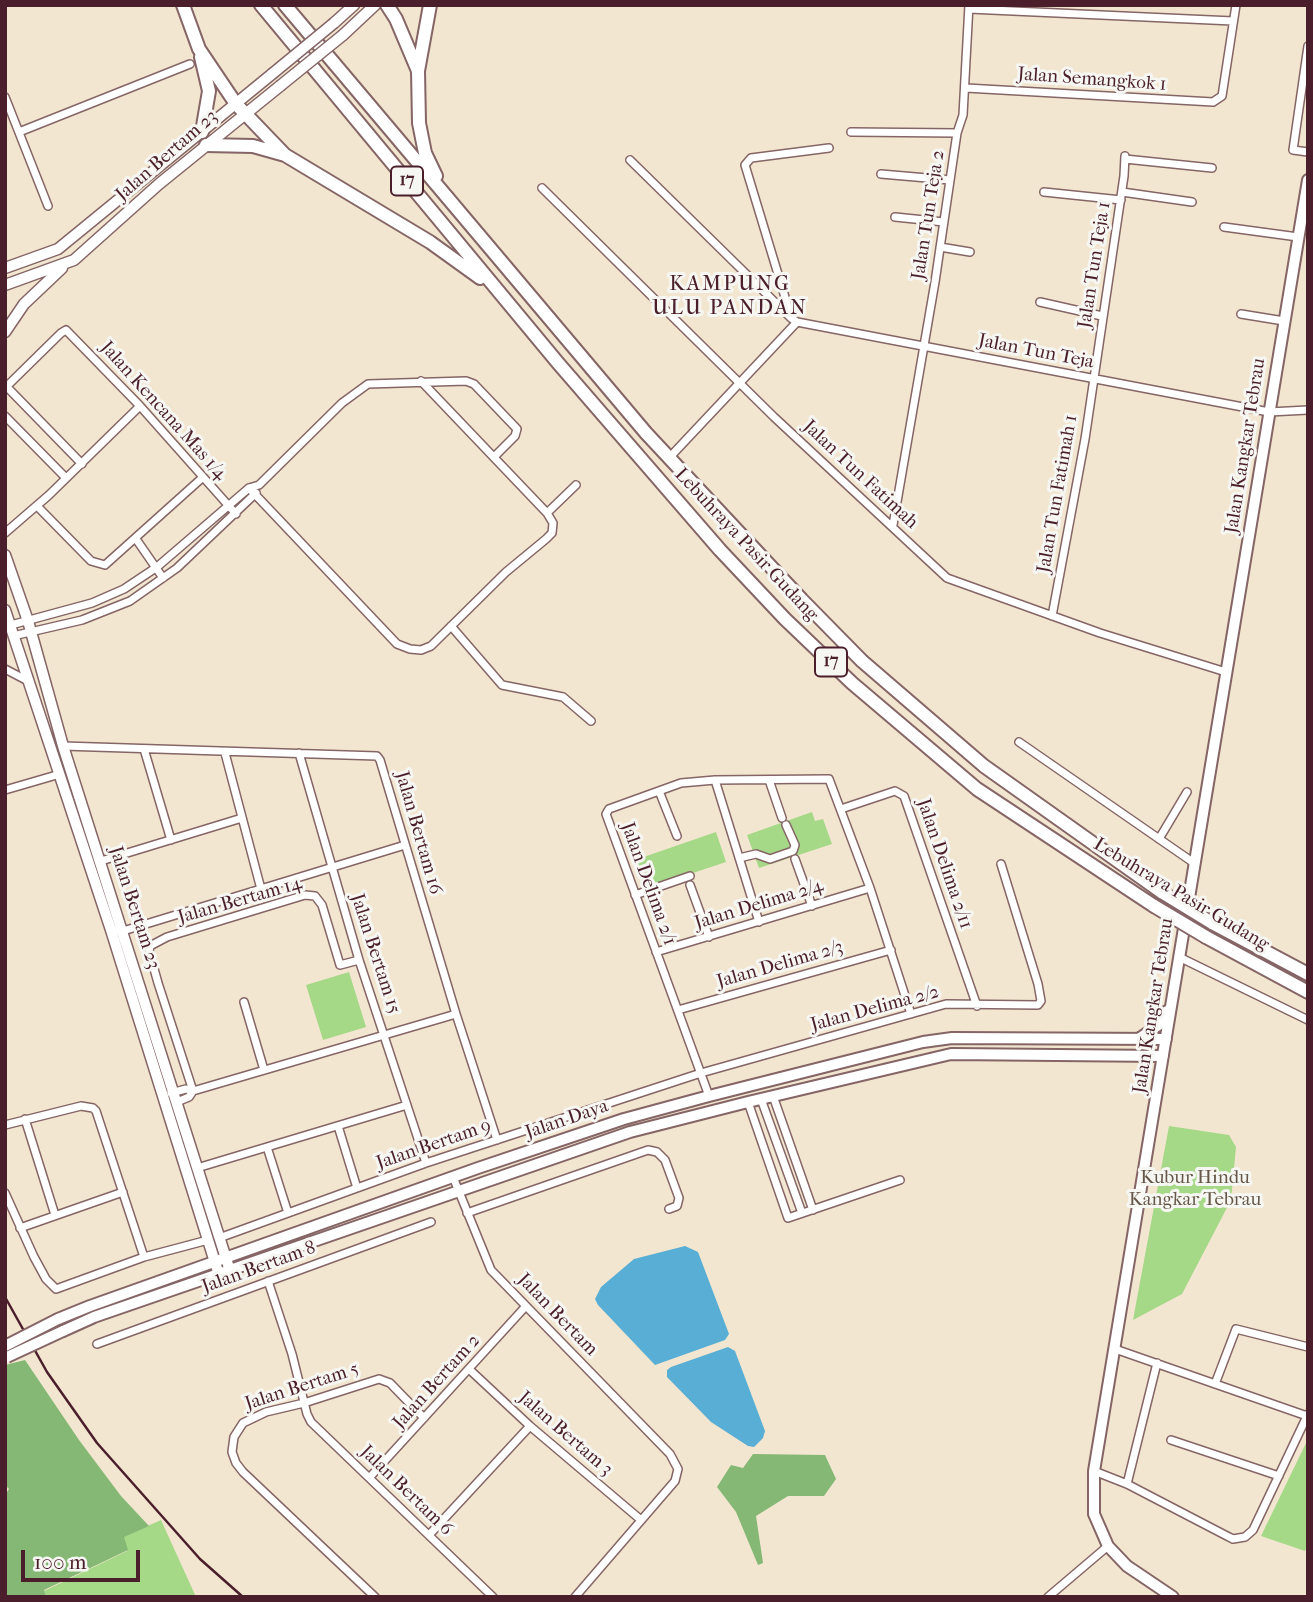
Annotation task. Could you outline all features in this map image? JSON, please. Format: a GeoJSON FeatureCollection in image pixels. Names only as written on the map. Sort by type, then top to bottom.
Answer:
{"type":"FeatureCollection","features":[{"type":"Feature","properties":{"kind":"highway"},"geometry":{"type":"LineString","coordinates":[[183,5],[199,49],[209,91],[202,132]]}},
{"type":"Feature","properties":{"kind":"highway","name":"Lebuhraya Pasir Gudang"},"geometry":{"type":"LineString","coordinates":[[261,5],[496,291],[720,550],[785,619],[852,683],[977,789],[1154,906],[1308,992]]}},
{"type":"Feature","properties":{"kind":"highway","name":"Lebuhraya Pasir Gudang"},"geometry":{"type":"LineString","coordinates":[[285,5],[668,458],[862,661],[984,766],[1163,893],[1212,923],[1308,974]]}},
{"type":"Feature","properties":{"kind":"highway"},"geometry":{"type":"LineString","coordinates":[[387,5],[396,19],[418,71]]}},
{"type":"Feature","properties":{"kind":"highway"},"geometry":{"type":"LineString","coordinates":[[430,5],[418,71],[419,122],[425,153],[443,191]]}},
{"type":"Feature","properties":{"kind":"highway"},"geometry":{"type":"LineString","coordinates":[[199,49],[240,108],[285,155]]}},
{"type":"Feature","properties":{"kind":"highway"},"geometry":{"type":"LineString","coordinates":[[206,145],[253,146],[285,155],[430,242],[496,291]]}},
{"type":"Feature","properties":{"kind":"main road","name":"Jalan Kangkar Tebrau"},"geometry":{"type":"LineString","coordinates":[[1173,1597],[1127,1566],[1108,1546],[1094,1514],[1094,1471],[1308,180]]}},
{"type":"Feature","properties":{"kind":"main road"},"geometry":{"type":"LineString","coordinates":[[1140,1038],[1160,1024],[1172,1002]]}},
{"type":"Feature","properties":{"kind":"main road","name":"Jalan Daya"},"geometry":{"type":"LineString","coordinates":[[6,1354],[58,1319],[90,1306],[624,1119],[923,1042],[960,1038],[1166,1039]]}},
{"type":"Feature","properties":{"kind":"main road"},"geometry":{"type":"LineString","coordinates":[[990,1054],[1036,1049],[1039,1046],[1035,1041],[1001,1038]]}},
{"type":"Feature","properties":{"kind":"main road","name":"Jalan Daya"},"geometry":{"type":"LineString","coordinates":[[6,1354],[94,1317],[630,1132],[951,1054],[1163,1056]]}},
{"type":"Feature","properties":{"kind":"main road"},"geometry":{"type":"LineString","coordinates":[[1138,1055],[1154,1069],[1159,1085]]}},
{"type":"Feature","properties":{"kind":"street","name":"Jalan Bertam 23"},"geometry":{"type":"LineString","coordinates":[[5,285],[74,260],[206,145],[272,74],[354,5]]}},
{"type":"Feature","properties":{"kind":"street","name":"Jalan Bertam 23"},"geometry":{"type":"LineString","coordinates":[[5,268],[58,249],[202,132],[280,86],[375,5]]}},
{"type":"Feature","properties":{"kind":"street"},"geometry":{"type":"LineString","coordinates":[[969,7],[1233,21],[1236,5]]}},
{"type":"Feature","properties":{"kind":"street","name":"Jalan Tun Teja 2"},"geometry":{"type":"LineString","coordinates":[[893,525],[957,133],[963,115],[969,7]]}},
{"type":"Feature","properties":{"kind":"street","name":"Jalan Semangkok 1"},"geometry":{"type":"LineString","coordinates":[[966,88],[1192,102],[1216,101],[1222,96],[1233,21]]}},
{"type":"Feature","properties":{"kind":"street"},"geometry":{"type":"LineString","coordinates":[[1308,46],[1293,150],[1308,152]]}},
{"type":"Feature","properties":{"kind":"street"},"geometry":{"type":"LineString","coordinates":[[19,132],[190,64]]}},
{"type":"Feature","properties":{"kind":"street"},"geometry":{"type":"LineString","coordinates":[[5,97],[48,206]]}},
{"type":"Feature","properties":{"kind":"street"},"geometry":{"type":"LineString","coordinates":[[851,132],[957,133]]}},
{"type":"Feature","properties":{"kind":"street"},"geometry":{"type":"LineString","coordinates":[[794,320],[745,165],[751,158],[829,148]]}},
{"type":"Feature","properties":{"kind":"street","name":"Jalan Tun Teja 1"},"geometry":{"type":"LineString","coordinates":[[1094,379],[1125,157],[1212,168]]}},
{"type":"Feature","properties":{"kind":"street"},"geometry":{"type":"LineString","coordinates":[[630,160],[794,320]]}},
{"type":"Feature","properties":{"kind":"street"},"geometry":{"type":"LineString","coordinates":[[881,174],[950,180]]}},
{"type":"Feature","properties":{"kind":"street","name":"Jalan Tun Fatimah"},"geometry":{"type":"LineString","coordinates":[[542,188],[739,383],[947,578],[1100,633],[1226,672]]}},
{"type":"Feature","properties":{"kind":"street"},"geometry":{"type":"LineString","coordinates":[[1044,192],[1192,202]]}},
{"type":"Feature","properties":{"kind":"street"},"geometry":{"type":"LineString","coordinates":[[895,217],[944,222]]}},
{"type":"Feature","properties":{"kind":"street"},"geometry":{"type":"LineString","coordinates":[[1224,227],[1298,237]]}},
{"type":"Feature","properties":{"kind":"street"},"geometry":{"type":"LineString","coordinates":[[940,247],[970,252]]}},
{"type":"Feature","properties":{"kind":"street"},"geometry":{"type":"LineString","coordinates":[[5,332],[24,304],[65,265]]}},
{"type":"Feature","properties":{"kind":"street"},"geometry":{"type":"LineString","coordinates":[[1040,302],[1102,316]]}},
{"type":"Feature","properties":{"kind":"street"},"geometry":{"type":"LineString","coordinates":[[1241,314],[1284,321]]}},
{"type":"Feature","properties":{"kind":"street"},"geometry":{"type":"LineString","coordinates":[[668,458],[794,320]]}},
{"type":"Feature","properties":{"kind":"street","name":"Jalan Tun Teja"},"geometry":{"type":"LineString","coordinates":[[794,320],[1269,412],[1308,410]]}},
{"type":"Feature","properties":{"kind":"street","name":"Jalan Kencana Mas 1/4"},"geometry":{"type":"LineString","coordinates":[[6,386],[66,330],[140,406],[236,514]]}},
{"type":"Feature","properties":{"kind":"street","name":"Jalan Tun Fatimah 1"},"geometry":{"type":"LineString","coordinates":[[1052,615],[1094,379]]}},
{"type":"Feature","properties":{"kind":"street"},"geometry":{"type":"LineString","coordinates":[[249,488],[397,644],[421,650],[431,646],[506,572],[552,533],[553,523],[547,513],[421,381]]}},
{"type":"Feature","properties":{"kind":"street"},"geometry":{"type":"LineString","coordinates":[[12,631],[100,600],[124,589],[158,567],[249,488],[259,485],[342,403],[368,384],[466,381],[474,384],[516,427],[515,436],[494,457]]}},
{"type":"Feature","properties":{"kind":"street"},"geometry":{"type":"LineString","coordinates":[[6,386],[82,464]]}},
{"type":"Feature","properties":{"kind":"street"},"geometry":{"type":"LineString","coordinates":[[5,533],[82,464],[140,406]]}},
{"type":"Feature","properties":{"kind":"street"},"geometry":{"type":"LineString","coordinates":[[5,416],[66,478]]}},
{"type":"Feature","properties":{"kind":"street"},"geometry":{"type":"LineString","coordinates":[[37,506],[91,561],[105,565],[202,478]]}},
{"type":"Feature","properties":{"kind":"street"},"geometry":{"type":"LineString","coordinates":[[29,627],[69,624],[130,601],[163,578],[236,514],[256,495],[259,485]]}},
{"type":"Feature","properties":{"kind":"street"},"geometry":{"type":"LineString","coordinates":[[547,513],[576,485]]}},
{"type":"Feature","properties":{"kind":"street"},"geometry":{"type":"LineString","coordinates":[[136,539],[158,567],[163,578]]}},
{"type":"Feature","properties":{"kind":"street","name":"Jalan Bertam 23"},"geometry":{"type":"LineString","coordinates":[[5,555],[219,1238],[221,1261]]}},
{"type":"Feature","properties":{"kind":"street","name":"Jalan Bertam 23"},"geometry":{"type":"LineString","coordinates":[[5,610],[111,930],[208,1240],[225,1273]]}},
{"type":"Feature","properties":{"kind":"street"},"geometry":{"type":"LineString","coordinates":[[451,626],[502,685],[563,697],[591,721]]}},
{"type":"Feature","properties":{"kind":"street"},"geometry":{"type":"LineString","coordinates":[[5,669],[28,681]]}},
{"type":"Feature","properties":{"kind":"street"},"geometry":{"type":"LineString","coordinates":[[1019,742],[1194,863]]}},
{"type":"Feature","properties":{"kind":"street","name":"Jalan Bertam 16"},"geometry":{"type":"LineString","coordinates":[[63,746],[377,756],[497,1140]]}},
{"type":"Feature","properties":{"kind":"street"},"geometry":{"type":"LineString","coordinates":[[145,749],[171,840]]}},
{"type":"Feature","properties":{"kind":"street"},"geometry":{"type":"LineString","coordinates":[[225,752],[261,889]]}},
{"type":"Feature","properties":{"kind":"street","name":"Jalan Bertam 15"},"geometry":{"type":"LineString","coordinates":[[299,753],[359,960],[426,1163]]}},
{"type":"Feature","properties":{"kind":"street"},"geometry":{"type":"LineString","coordinates":[[5,790],[60,774]]}},
{"type":"Feature","properties":{"kind":"street","name":"Jalan Delima 2/1"},"geometry":{"type":"LineString","coordinates":[[709,1096],[606,811],[681,783],[829,779],[841,809]]}},
{"type":"Feature","properties":{"kind":"street"},"geometry":{"type":"LineString","coordinates":[[715,780],[759,922]]}},
{"type":"Feature","properties":{"kind":"street"},"geometry":{"type":"LineString","coordinates":[[769,780],[782,818]]}},
{"type":"Feature","properties":{"kind":"street"},"geometry":{"type":"LineString","coordinates":[[659,791],[677,836]]}},
{"type":"Feature","properties":{"kind":"street","name":"Jalan Delima 2/11"},"geometry":{"type":"LineString","coordinates":[[841,809],[895,791],[904,796],[977,1006]]}},
{"type":"Feature","properties":{"kind":"street"},"geometry":{"type":"LineString","coordinates":[[1159,839],[1187,792]]}},
{"type":"Feature","properties":{"kind":"street"},"geometry":{"type":"LineString","coordinates":[[841,809],[911,1014]]}},
{"type":"Feature","properties":{"kind":"street"},"geometry":{"type":"LineString","coordinates":[[101,861],[242,818]]}},
{"type":"Feature","properties":{"kind":"street"},"geometry":{"type":"LineString","coordinates":[[739,858],[756,854],[770,859],[793,851],[795,845],[786,825]]}},
{"type":"Feature","properties":{"kind":"street"},"geometry":{"type":"LineString","coordinates":[[111,930],[123,931],[162,920],[405,845]]}},
{"type":"Feature","properties":{"kind":"street"},"geometry":{"type":"LineString","coordinates":[[794,859],[812,906]]}},
{"type":"Feature","properties":{"kind":"street","name":"Jalan Delima 2/2"},"geometry":{"type":"LineString","coordinates":[[701,1073],[946,1004],[1038,1005],[1041,1001],[1038,984],[1001,864]]}},
{"type":"Feature","properties":{"kind":"street"},"geometry":{"type":"LineString","coordinates":[[635,895],[690,876]]}},
{"type":"Feature","properties":{"kind":"street"},"geometry":{"type":"LineString","coordinates":[[691,885],[709,936]]}},
{"type":"Feature","properties":{"kind":"street","name":"Jalan Delima 2/4"},"geometry":{"type":"LineString","coordinates":[[656,952],[870,888]]}},
{"type":"Feature","properties":{"kind":"street","name":"Jalan Bertam 14"},"geometry":{"type":"LineString","coordinates":[[193,1091],[158,983],[150,946],[167,937],[305,895],[315,896],[322,905],[340,965],[359,960]]}},
{"type":"Feature","properties":{"kind":"street"},"geometry":{"type":"LineString","coordinates":[[162,920],[167,937]]}},
{"type":"Feature","properties":{"kind":"street","name":"Jalan Delima 2/3"},"geometry":{"type":"LineString","coordinates":[[678,1010],[891,950]]}},
{"type":"Feature","properties":{"kind":"street"},"geometry":{"type":"LineString","coordinates":[[1179,957],[1308,1020]]}},
{"type":"Feature","properties":{"kind":"street"},"geometry":{"type":"LineString","coordinates":[[244,1002],[264,1070]]}},
{"type":"Feature","properties":{"kind":"street"},"geometry":{"type":"LineString","coordinates":[[163,1096],[175,1097],[186,1088],[193,1091],[456,1014]]}},
{"type":"Feature","properties":{"kind":"street","name":"Jalan Bertam 9"},"geometry":{"type":"LineString","coordinates":[[219,1238],[426,1163],[701,1073]]}},
{"type":"Feature","properties":{"kind":"street"},"geometry":{"type":"LineString","coordinates":[[773,1096],[813,1210]]}},
{"type":"Feature","properties":{"kind":"street"},"geometry":{"type":"LineString","coordinates":[[761,1099],[802,1213]]}},
{"type":"Feature","properties":{"kind":"street"},"geometry":{"type":"LineString","coordinates":[[748,1102],[788,1218],[900,1180]]}},
{"type":"Feature","properties":{"kind":"street"},"geometry":{"type":"LineString","coordinates":[[197,1168],[407,1105]]}},
{"type":"Feature","properties":{"kind":"street"},"geometry":{"type":"LineString","coordinates":[[5,1125],[81,1106],[88,1106],[96,1111],[144,1257]]}},
{"type":"Feature","properties":{"kind":"street"},"geometry":{"type":"LineString","coordinates":[[25,1119],[55,1215]]}},
{"type":"Feature","properties":{"kind":"street"},"geometry":{"type":"LineString","coordinates":[[338,1126],[356,1188]]}},
{"type":"Feature","properties":{"kind":"street"},"geometry":{"type":"LineString","coordinates":[[267,1147],[288,1213]]}},
{"type":"Feature","properties":{"kind":"street"},"geometry":{"type":"LineString","coordinates":[[467,1213],[648,1150],[663,1157],[679,1198],[677,1206],[669,1209]]}},
{"type":"Feature","properties":{"kind":"street","name":"Jalan Bertam"},"geometry":{"type":"LineString","coordinates":[[453,1177],[489,1267],[676,1463],[678,1476],[641,1520]]}},
{"type":"Feature","properties":{"kind":"street"},"geometry":{"type":"LineString","coordinates":[[20,1228],[122,1192]]}},
{"type":"Feature","properties":{"kind":"street"},"geometry":{"type":"LineString","coordinates":[[5,1193],[43,1275],[56,1289],[144,1257],[208,1240]]}},
{"type":"Feature","properties":{"kind":"street","name":"Jalan Bertam 8"},"geometry":{"type":"LineString","coordinates":[[97,1344],[431,1223]]}},
{"type":"Feature","properties":{"kind":"street","name":"Jalan Bertam 6"},"geometry":{"type":"LineString","coordinates":[[268,1281],[292,1354],[307,1414],[318,1429],[493,1597]]}},
{"type":"Feature","properties":{"kind":"street","name":"Jalan Bertam 2"},"geometry":{"type":"LineString","coordinates":[[370,1477],[526,1306]]}},
{"type":"Feature","properties":{"kind":"street"},"geometry":{"type":"LineString","coordinates":[[1215,1384],[1236,1329],[1308,1347]]}},
{"type":"Feature","properties":{"kind":"street"},"geometry":{"type":"LineString","coordinates":[[1094,1471],[1126,1484],[1227,1536],[1239,1539],[1253,1530],[1307,1415],[1115,1349]]}},
{"type":"Feature","properties":{"kind":"street"},"geometry":{"type":"LineString","coordinates":[[1126,1484],[1157,1363]]}},
{"type":"Feature","properties":{"kind":"street","name":"Jalan Bertam 3"},"geometry":{"type":"LineString","coordinates":[[470,1370],[530,1426],[641,1520]]}},
{"type":"Feature","properties":{"kind":"street","name":"Jalan Bertam 5"},"geometry":{"type":"LineString","coordinates":[[375,1597],[236,1463],[232,1443],[243,1423],[266,1412],[304,1404],[379,1379],[390,1383],[424,1418]]}},
{"type":"Feature","properties":{"kind":"street"},"geometry":{"type":"LineString","coordinates":[[429,1535],[530,1426]]}},
{"type":"Feature","properties":{"kind":"street"},"geometry":{"type":"LineString","coordinates":[[1171,1440],[1279,1476]]}},
{"type":"Feature","properties":{"kind":"street"},"geometry":{"type":"LineString","coordinates":[[575,1597],[641,1520]]}},
{"type":"Feature","properties":{"kind":"street"},"geometry":{"type":"LineString","coordinates":[[1048,1597],[1108,1546]]}},
{"type":"Feature","properties":{"kind":"green space"},"geometry":{"type":"Polygon","coordinates":[[[812,812],[815,821],[823,819],[832,844],[759,868],[747,835],[812,812]]]}},
{"type":"Feature","properties":{"kind":"green space"},"geometry":{"type":"Polygon","coordinates":[[[716,832],[726,862],[645,889],[635,860],[716,832]]]}},
{"type":"Feature","properties":{"kind":"green space"},"geometry":{"type":"Polygon","coordinates":[[[349,972],[366,1027],[323,1040],[306,985],[349,972]]]}},
{"type":"Feature","properties":{"kind":"green space","name":"Kubur Hindu Kangkar Tebrau"},"geometry":{"type":"Polygon","coordinates":[[[1169,1126],[1229,1135],[1236,1147],[1231,1200],[1182,1294],[1133,1320],[1169,1126]]]}},
{"type":"Feature","properties":{"kind":"green space"},"geometry":{"type":"Polygon","coordinates":[[[25,1360],[79,1440],[121,1496],[149,1526],[124,1537],[128,1550],[44,1590],[46,1597],[5,1597],[5,1495],[9,1489],[5,1485],[5,1365],[25,1360]]]}},
{"type":"Feature","properties":{"kind":"green space"},"geometry":{"type":"Polygon","coordinates":[[[1307,1441],[1308,1544],[1305,1551],[1261,1536],[1307,1441]]]}},
{"type":"Feature","properties":{"kind":"green space"},"geometry":{"type":"Polygon","coordinates":[[[753,1454],[825,1455],[836,1479],[824,1496],[788,1496],[756,1516],[763,1563],[758,1565],[736,1512],[717,1487],[731,1465],[743,1468],[753,1454]]]}},
{"type":"Feature","properties":{"kind":"green space"},"geometry":{"type":"Polygon","coordinates":[[[161,1520],[196,1597],[46,1597],[44,1591],[127,1551],[123,1537],[161,1520]]]}},
{"type":"Feature","properties":{"kind":"water"},"geometry":{"type":"Polygon","coordinates":[[[685,1246],[698,1252],[729,1334],[725,1340],[655,1365],[595,1299],[601,1287],[634,1259],[685,1246]]]}},
{"type":"Feature","properties":{"kind":"water"},"geometry":{"type":"Polygon","coordinates":[[[728,1347],[735,1351],[765,1431],[763,1438],[754,1447],[748,1446],[711,1422],[667,1377],[667,1370],[671,1367],[728,1347]]]}},
{"type":"Feature","properties":{"kind":"railway"},"geometry":{"type":"LineString","coordinates":[[5,1297],[47,1372],[97,1443],[200,1559],[243,1597]]}},
{"type":"Feature","properties":{"kind":"district","name":"KAMPUNG ULU PANDAN"},"geometry":{"type":"Point","coordinates":[730,297]}}]}
